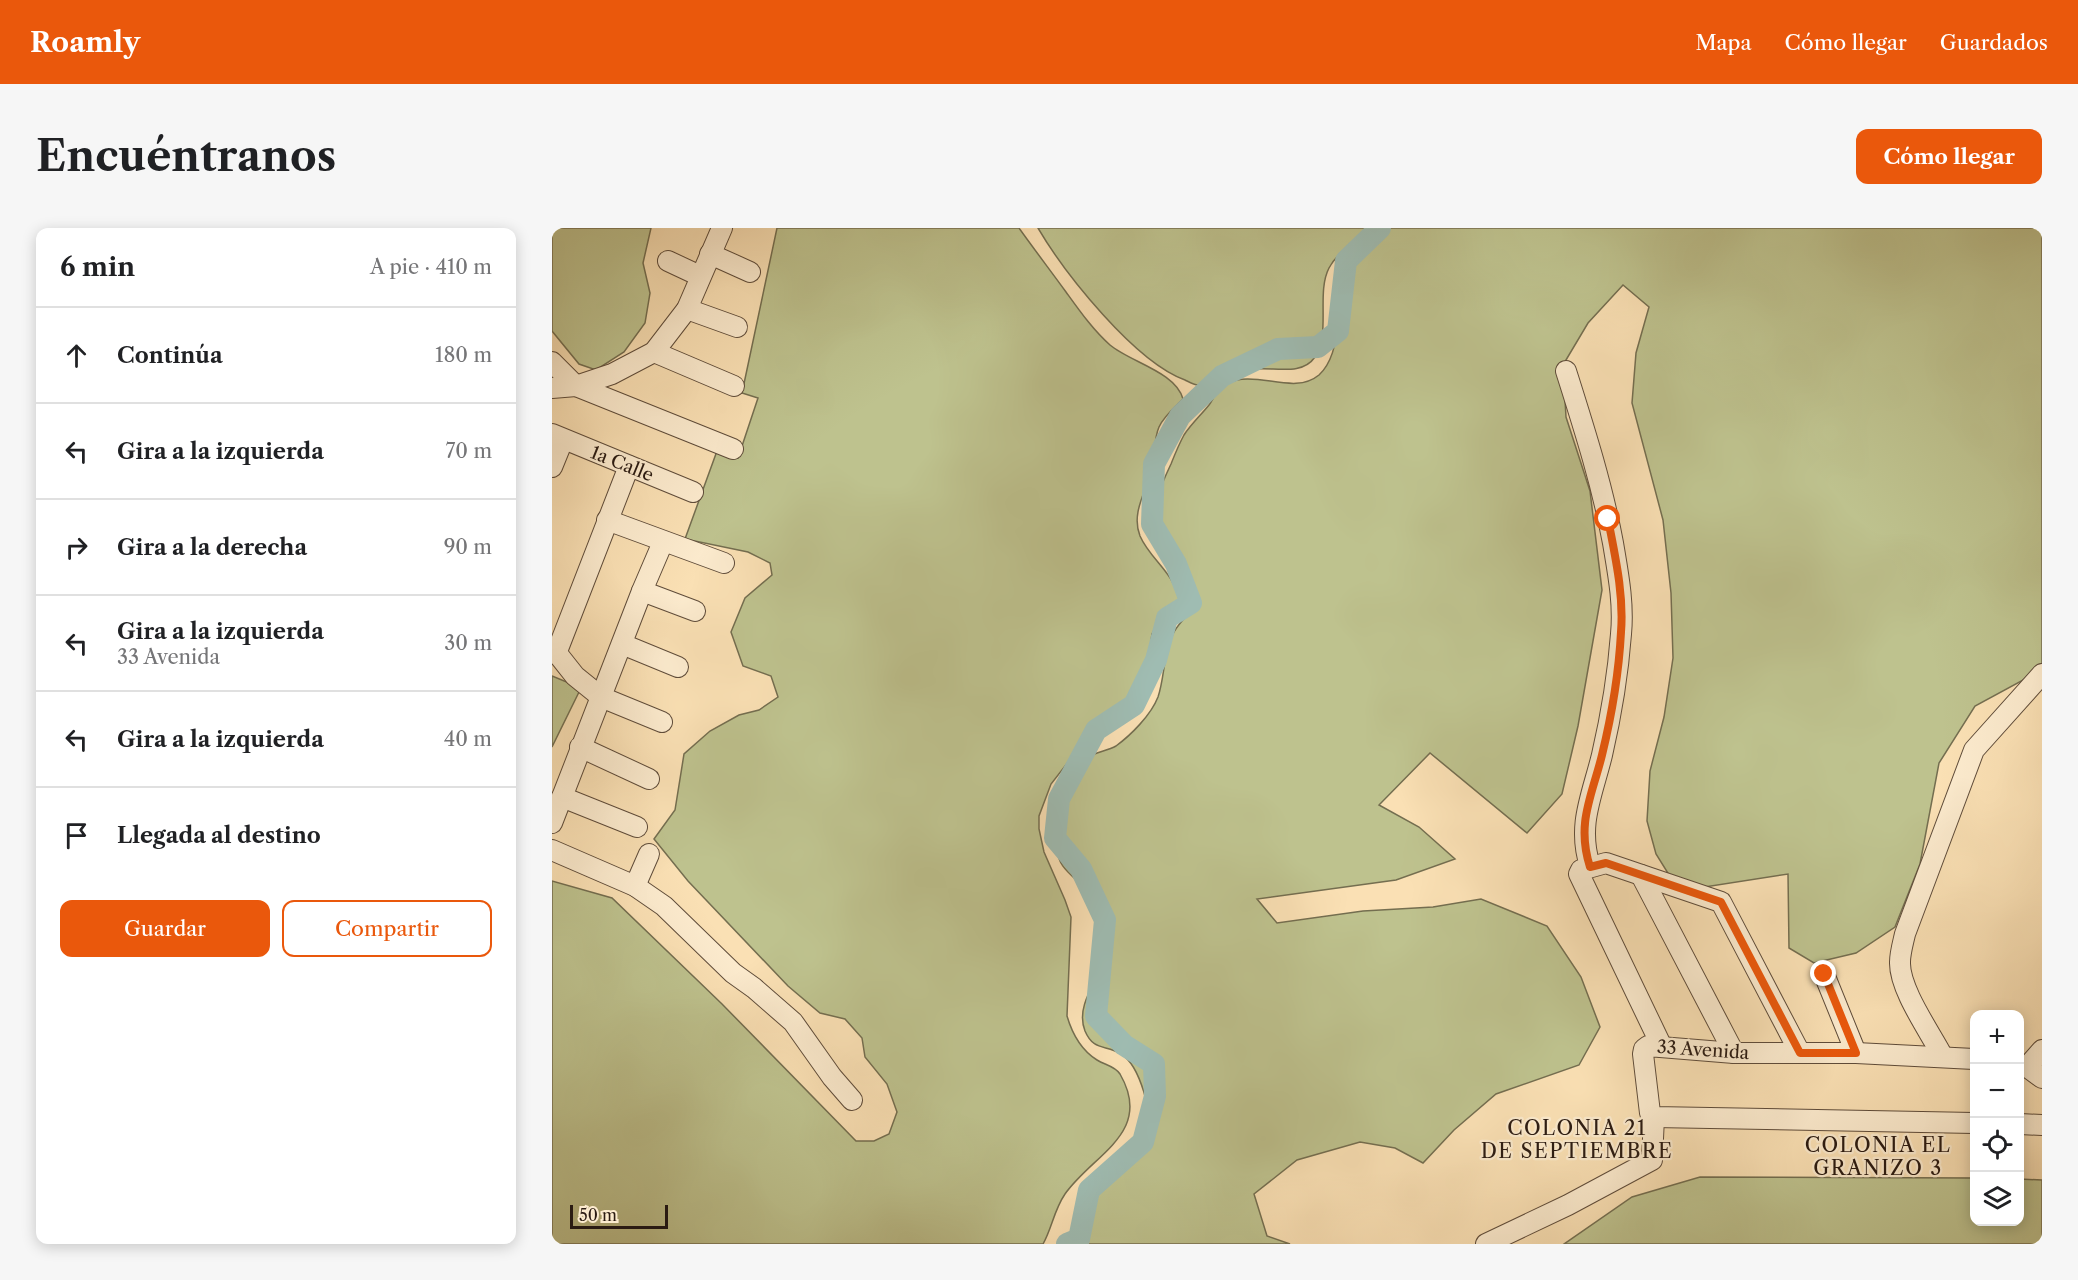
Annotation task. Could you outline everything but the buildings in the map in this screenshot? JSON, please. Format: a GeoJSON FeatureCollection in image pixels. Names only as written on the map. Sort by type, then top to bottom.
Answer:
{"type":"FeatureCollection","features":[{"type":"Feature","properties":{"kind":"street"},"geometry":{"type":"LineString","coordinates":[[552,388],[576,386],[612,374],[654,352],[687,309],[722,228]]}},
{"type":"Feature","properties":{"kind":"street"},"geometry":{"type":"LineString","coordinates":[[710,254],[750,272]]}},
{"type":"Feature","properties":{"kind":"street"},"geometry":{"type":"LineString","coordinates":[[668,261],[700,276]]}},
{"type":"Feature","properties":{"kind":"street"},"geometry":{"type":"LineString","coordinates":[[687,309],[737,327]]}},
{"type":"Feature","properties":{"kind":"street"},"geometry":{"type":"LineString","coordinates":[[654,352],[734,386]]}},
{"type":"Feature","properties":{"kind":"street"},"geometry":{"type":"LineString","coordinates":[[552,362],[576,386],[733,448]]}},
{"type":"Feature","properties":{"kind":"street"},"geometry":{"type":"LineString","coordinates":[[1566,371],[1596,464],[1621,586],[1622,633],[1615,684],[1602,754],[1586,812],[1584,842],[1590,867]]}},
{"type":"Feature","properties":{"kind":"street"},"geometry":{"type":"LineString","coordinates":[[552,467],[557,437]]}},
{"type":"Feature","properties":{"kind":"street","name":"1a Calle"},"geometry":{"type":"LineString","coordinates":[[557,437],[693,492]]}},
{"type":"Feature","properties":{"kind":"street"},"geometry":{"type":"LineString","coordinates":[[629,466],[554,651],[575,676],[601,697],[662,722]]}},
{"type":"Feature","properties":{"kind":"street"},"geometry":{"type":"LineString","coordinates":[[607,520],[724,563]]}},
{"type":"Feature","properties":{"kind":"street"},"geometry":{"type":"LineString","coordinates":[[552,823],[580,747],[663,542]]}},
{"type":"Feature","properties":{"kind":"street"},"geometry":{"type":"LineString","coordinates":[[642,591],[695,611]]}},
{"type":"Feature","properties":{"kind":"street"},"geometry":{"type":"LineString","coordinates":[[622,644],[678,668]]}},
{"type":"Feature","properties":{"kind":"street"},"geometry":{"type":"LineString","coordinates":[[1943,1056],[1901,977],[1899,961],[1905,934],[1974,750],[2042,674]]}},
{"type":"Feature","properties":{"kind":"street"},"geometry":{"type":"LineString","coordinates":[[580,747],[649,780]]}},
{"type":"Feature","properties":{"kind":"street"},"geometry":{"type":"LineString","coordinates":[[562,797],[638,828]]}},
{"type":"Feature","properties":{"kind":"street"},"geometry":{"type":"LineString","coordinates":[[552,850],[635,886],[664,906],[733,973],[793,1022],[832,1077],[852,1100]]}},
{"type":"Feature","properties":{"kind":"street"},"geometry":{"type":"LineString","coordinates":[[635,886],[649,854]]}},
{"type":"Feature","properties":{"kind":"street"},"geometry":{"type":"LineString","coordinates":[[1653,1048],[1580,874],[1581,870],[1606,863],[1721,902],[1800,1053]]}},
{"type":"Feature","properties":{"kind":"street"},"geometry":{"type":"LineString","coordinates":[[1641,875],[1734,1053]]}},
{"type":"Feature","properties":{"kind":"street"},"geometry":{"type":"LineString","coordinates":[[1824,974],[1856,1053]]}},
{"type":"Feature","properties":{"kind":"street","name":"33 Avenida"},"geometry":{"type":"LineString","coordinates":[[1486,1244],[1568,1205],[1652,1160],[1654,1117],[1650,1113],[1653,1048],[1734,1053],[1856,1053],[1970,1059]]}},
{"type":"Feature","properties":{"kind":"street"},"geometry":{"type":"LineString","coordinates":[[2029,1070],[2042,1050]]}},
{"type":"Feature","properties":{"kind":"street"},"geometry":{"type":"LineString","coordinates":[[1654,1117],[1970,1123]]}},
{"type":"Feature","properties":{"kind":"street"},"geometry":{"type":"LineString","coordinates":[[2024,1124],[2042,1125]]}},
{"type":"Feature","properties":{"kind":"green space"},"geometry":{"type":"Polygon","coordinates":[[[552,228],[651,228],[643,263],[650,293],[645,323],[624,352],[596,370],[579,364],[552,331],[552,228]]]}},
{"type":"Feature","properties":{"kind":"green space"},"geometry":{"type":"Polygon","coordinates":[[[777,228],[1019,228],[1098,333],[1119,351],[1162,375],[1179,390],[1183,399],[1159,427],[1151,473],[1137,518],[1144,544],[1172,581],[1179,599],[1160,619],[1152,634],[1143,696],[1138,707],[1120,724],[1076,752],[1051,784],[1039,816],[1044,852],[1071,917],[1067,1016],[1074,1035],[1086,1051],[1120,1074],[1129,1094],[1130,1112],[1125,1127],[1116,1141],[1065,1194],[1043,1244],[552,1244],[552,881],[612,898],[722,1004],[856,1141],[874,1141],[889,1134],[897,1112],[887,1084],[865,1057],[862,1038],[845,1019],[820,1013],[788,986],[688,881],[654,839],[675,810],[684,754],[710,731],[739,715],[759,710],[778,697],[771,676],[743,666],[731,632],[745,598],[772,575],[770,563],[748,552],[685,539],[717,451],[738,458],[758,398],[742,393],[777,228]]]}},
{"type":"Feature","properties":{"kind":"green space"},"geometry":{"type":"Polygon","coordinates":[[[1038,228],[1367,228],[1332,262],[1329,268],[1325,278],[1320,348],[1310,363],[1296,369],[1248,370],[1211,383],[1198,385],[1165,370],[1124,336],[1083,292],[1038,228]]]}},
{"type":"Feature","properties":{"kind":"green space"},"geometry":{"type":"Polygon","coordinates":[[[1384,228],[2042,228],[2042,665],[2036,673],[1975,706],[1939,763],[1920,864],[1895,927],[1856,953],[1814,963],[1789,948],[1788,874],[1679,891],[1656,854],[1647,821],[1650,771],[1664,717],[1673,658],[1671,593],[1663,520],[1632,403],[1636,353],[1649,307],[1623,285],[1588,323],[1563,365],[1566,417],[1590,491],[1602,590],[1578,726],[1562,794],[1527,833],[1430,753],[1379,805],[1419,827],[1455,859],[1396,880],[1257,899],[1277,923],[1363,911],[1433,907],[1481,899],[1547,926],[1581,977],[1600,1027],[1579,1065],[1496,1094],[1454,1130],[1423,1163],[1395,1148],[1360,1142],[1297,1160],[1254,1194],[1267,1236],[1290,1244],[1068,1244],[1087,1202],[1124,1171],[1144,1147],[1148,1137],[1149,1117],[1144,1092],[1128,1060],[1116,1051],[1096,1045],[1085,1031],[1082,1019],[1084,1007],[1105,961],[1109,950],[1109,939],[1105,923],[1093,901],[1060,860],[1051,829],[1053,813],[1065,783],[1076,766],[1090,756],[1116,746],[1151,711],[1158,697],[1170,642],[1175,630],[1192,605],[1190,592],[1162,546],[1155,524],[1160,489],[1184,435],[1218,391],[1230,382],[1258,379],[1300,383],[1319,375],[1327,365],[1334,346],[1336,327],[1333,299],[1341,276],[1354,258],[1384,228]]]}},
{"type":"Feature","properties":{"kind":"green space"},"geometry":{"type":"Polygon","coordinates":[[[552,676],[581,688],[552,747],[552,676]]]}},
{"type":"Feature","properties":{"kind":"green space"},"geometry":{"type":"Polygon","coordinates":[[[1700,1177],[1970,1178],[1970,1226],[2024,1226],[2024,1179],[2042,1180],[2042,1244],[1564,1244],[1632,1197],[1700,1177]]]}},
{"type":"Feature","properties":{"kind":"waterway"},"geometry":{"type":"LineString","coordinates":[[1067,1244],[1079,1239],[1089,1190],[1143,1142],[1155,1096],[1154,1064],[1124,1045],[1096,1016],[1105,920],[1081,869],[1055,838],[1059,799],[1096,730],[1134,705],[1156,660],[1167,618],[1191,603],[1176,564],[1152,524],[1154,464],[1180,416],[1222,376],[1278,349],[1318,347],[1338,331],[1346,261],[1380,228]]}},
{"type":"Feature","properties":{"kind":"district","name":"COLONIA 21 DE SEPTIEMBRE"},"geometry":{"type":"Point","coordinates":[1577,1140]}},
{"type":"Feature","properties":{"kind":"district","name":"COLONIA EL GRANIZO 3"},"geometry":{"type":"Point","coordinates":[1878,1156]}},
{"type":"Feature","properties":{"kind":"route"},"geometry":{"type":"LineString","coordinates":[[1608,519],[1621,586],[1622,633],[1602,754],[1586,812],[1584,842],[1590,867],[1606,863],[1721,902],[1800,1053],[1856,1053],[1824,974]]}}]}
